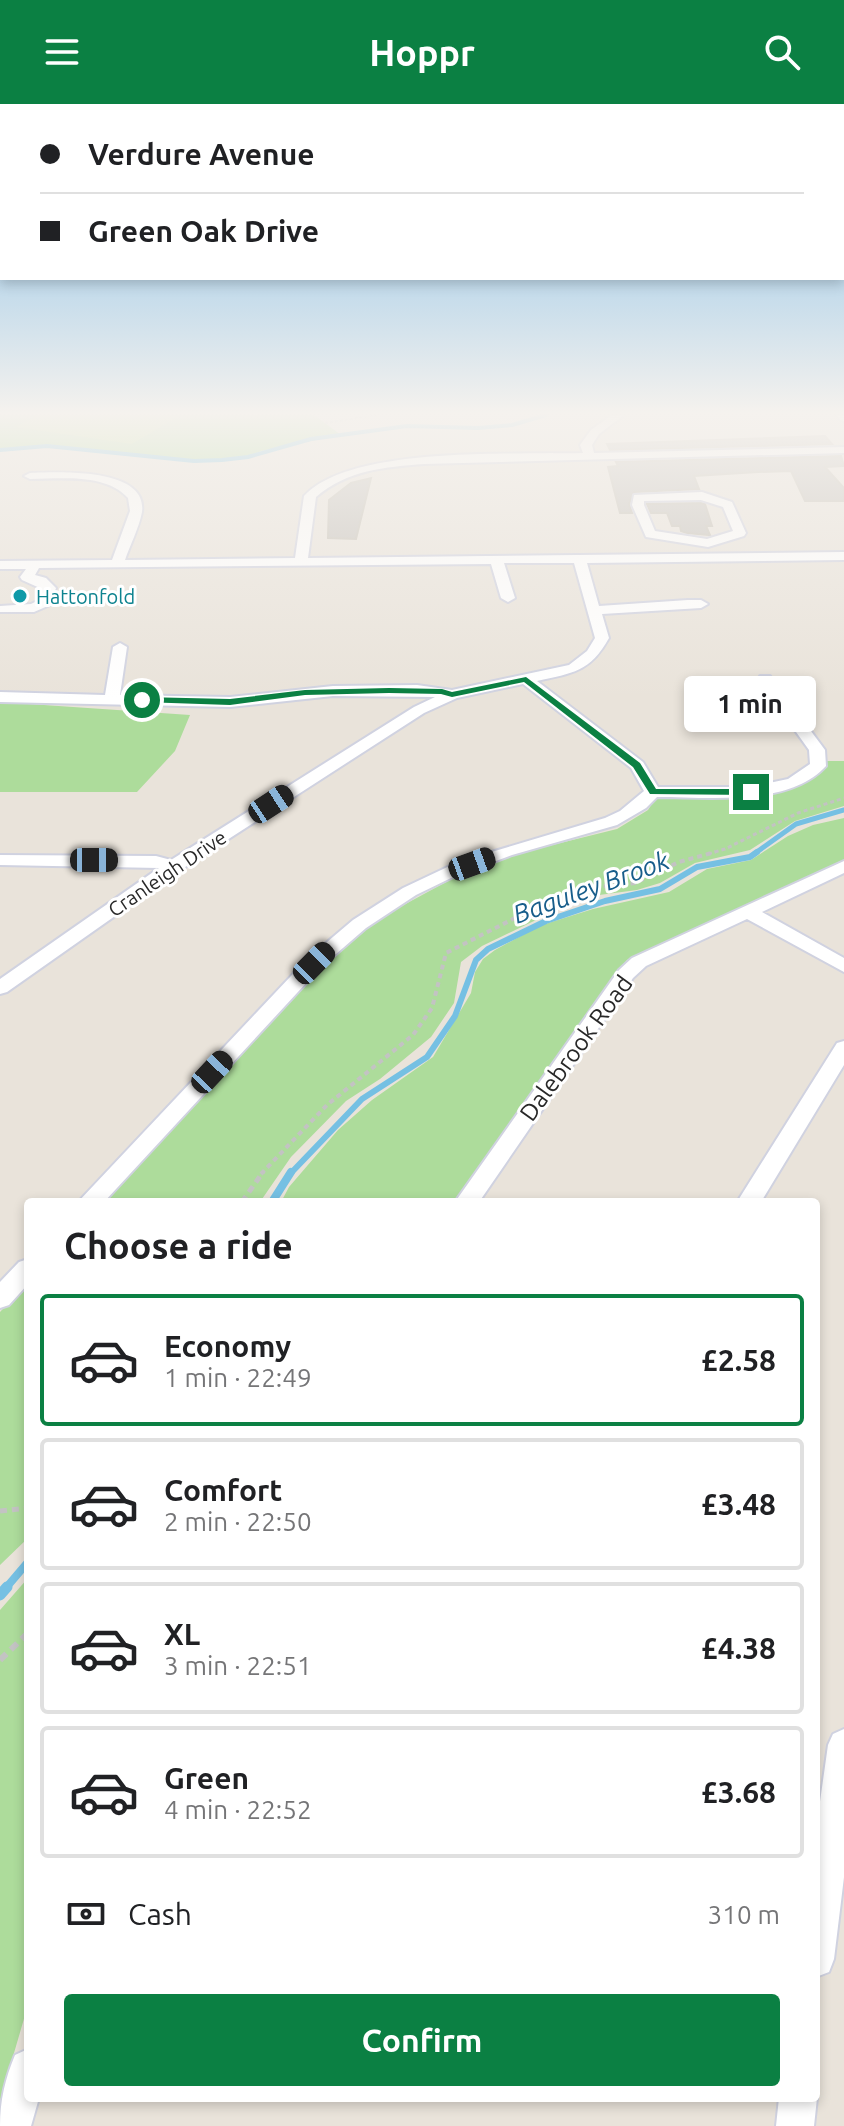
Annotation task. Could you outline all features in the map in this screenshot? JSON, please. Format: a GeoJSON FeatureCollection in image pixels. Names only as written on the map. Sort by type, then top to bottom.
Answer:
{"type":"FeatureCollection","features":[{"type":"Feature","properties":{"kind":"street"},"geometry":{"type":"LineString","coordinates":[[117,564],[136,509]]}},
{"type":"Feature","properties":{"kind":"street"},"geometry":{"type":"LineString","coordinates":[[301,564],[306,509]]}},
{"type":"Feature","properties":{"kind":"street"},"geometry":{"type":"LineString","coordinates":[[640,509],[650,534],[708,543],[740,533],[730,509]]}},
{"type":"Feature","properties":{"kind":"street"},"geometry":{"type":"LineString","coordinates":[[727,538],[739,557]]}},
{"type":"Feature","properties":{"kind":"street"},"geometry":{"type":"LineString","coordinates":[[0,565],[844,556]]}},
{"type":"Feature","properties":{"kind":"street","name":"Cranleigh Drive"},"geometry":{"type":"LineString","coordinates":[[0,988],[173,867],[419,710],[452,695],[574,668],[593,654],[602,638],[579,559]]}},
{"type":"Feature","properties":{"kind":"street"},"geometry":{"type":"LineString","coordinates":[[497,561],[508,598]]}},
{"type":"Feature","properties":{"kind":"street"},"geometry":{"type":"LineString","coordinates":[[4,609],[34,608],[45,602],[49,588],[41,581],[27,577],[35,565]]}},
{"type":"Feature","properties":{"kind":"street"},"geometry":{"type":"LineString","coordinates":[[594,610],[644,608],[670,603],[701,604]]}},
{"type":"Feature","properties":{"kind":"street"},"geometry":{"type":"LineString","coordinates":[[112,699],[120,647]]}},
{"type":"Feature","properties":{"kind":"street"},"geometry":{"type":"LineString","coordinates":[[526,679],[637,765],[653,792]]}},
{"type":"Feature","properties":{"kind":"street"},"geometry":{"type":"LineString","coordinates":[[653,792],[751,792],[793,783],[818,766],[817,750],[765,679]]}},
{"type":"Feature","properties":{"kind":"street"},"geometry":{"type":"LineString","coordinates":[[0,697],[230,702],[305,692],[417,690],[452,695]]}},
{"type":"Feature","properties":{"kind":"street"},"geometry":{"type":"LineString","coordinates":[[94,1198],[314,963],[340,937],[371,914],[445,874],[526,844],[613,822],[641,807],[653,792]]}},
{"type":"Feature","properties":{"kind":"street"},"geometry":{"type":"LineString","coordinates":[[0,860],[156,861],[173,867]]}},
{"type":"Feature","properties":{"kind":"street","name":"Dalebrook Road"},"geometry":{"type":"LineString","coordinates":[[470,1198],[626,974],[639,962],[844,866]]}},
{"type":"Feature","properties":{"kind":"street"},"geometry":{"type":"LineString","coordinates":[[747,911],[844,966]]}},
{"type":"Feature","properties":{"kind":"street"},"geometry":{"type":"LineString","coordinates":[[751,1198],[844,1048]]}},
{"type":"Feature","properties":{"kind":"street"},"geometry":{"type":"LineString","coordinates":[[0,1298],[24,1272]]}},
{"type":"Feature","properties":{"kind":"street"},"geometry":{"type":"LineString","coordinates":[[820,1928],[844,1745]]}},
{"type":"Feature","properties":{"kind":"street"},"geometry":{"type":"LineString","coordinates":[[12,2126],[24,2082]]}},
{"type":"Feature","properties":{"kind":"street"},"geometry":{"type":"LineString","coordinates":[[795,2126],[798,2102]]}},
{"type":"Feature","properties":{"kind":"path"},"geometry":{"type":"LineString","coordinates":[[245,1198],[264,1170],[327,1105],[413,1035],[432,1008],[446,953],[521,915],[597,887],[635,883],[679,862],[725,849],[798,813],[844,798]]}},
{"type":"Feature","properties":{"kind":"path"},"geometry":{"type":"LineString","coordinates":[[0,1511],[24,1508]]}},
{"type":"Feature","properties":{"kind":"path"},"geometry":{"type":"LineString","coordinates":[[0,1660],[24,1637]]}},
{"type":"Feature","properties":{"kind":"green space"},"geometry":{"type":"Polygon","coordinates":[[[0,702],[190,715],[175,751],[137,792],[0,792],[0,702]]]}},
{"type":"Feature","properties":{"kind":"green space"},"geometry":{"type":"Polygon","coordinates":[[[823,761],[844,761],[844,806],[795,821],[750,850],[695,863],[660,883],[637,890],[584,897],[482,946],[461,962],[454,1003],[431,1037],[380,1079],[346,1101],[291,1157],[263,1198],[106,1198],[305,983],[352,938],[400,907],[459,875],[524,852],[617,829],[648,810],[658,794],[723,794],[775,789],[797,783],[813,774],[823,761]]]}},
{"type":"Feature","properties":{"kind":"green space"},"geometry":{"type":"Polygon","coordinates":[[[844,818],[844,860],[627,960],[460,1198],[283,1198],[338,1130],[372,1100],[433,1057],[471,993],[475,972],[483,959],[495,950],[539,926],[593,909],[669,892],[707,869],[751,860],[788,836],[813,825],[844,818]]]}},
{"type":"Feature","properties":{"kind":"green space"},"geometry":{"type":"Polygon","coordinates":[[[24,1286],[24,1542],[0,1565],[0,1312],[24,1286]]]}},
{"type":"Feature","properties":{"kind":"green space"},"geometry":{"type":"Polygon","coordinates":[[[24,1583],[24,2019],[0,2101],[0,1610],[24,1583]]]}},
{"type":"Feature","properties":{"kind":"building"},"geometry":{"type":"Polygon","coordinates":[[[329,509],[363,509],[356,539],[328,538],[329,509]]]}},
{"type":"Feature","properties":{"kind":"building"},"geometry":{"type":"Polygon","coordinates":[[[619,509],[631,509],[632,513],[620,513],[619,509]]]}},
{"type":"Feature","properties":{"kind":"building"},"geometry":{"type":"Polygon","coordinates":[[[649,509],[707,509],[712,526],[706,526],[710,535],[681,531],[680,526],[672,526],[667,513],[651,513],[649,509]]]}},
{"type":"Feature","properties":{"kind":"waterway","name":"Baguley Brook"},"geometry":{"type":"LineString","coordinates":[[754,854],[796,824],[844,810]]}},
{"type":"Feature","properties":{"kind":"waterway","name":"Baguley Brook"},"geometry":{"type":"LineString","coordinates":[[290,1174],[362,1099],[427,1057],[455,1016],[476,960],[488,949],[546,921],[605,901],[660,889],[697,867],[750,857],[757,852]]}},
{"type":"Feature","properties":{"kind":"waterway","name":"Baguley Brook"},"geometry":{"type":"LineString","coordinates":[[275,1198],[291,1172]]}},
{"type":"Feature","properties":{"kind":"waterway","name":"Baguley Brook"},"geometry":{"type":"LineString","coordinates":[[5,1589],[24,1567]]}},
{"type":"Feature","properties":{"kind":"waterway","name":"Baguley Brook"},"geometry":{"type":"LineString","coordinates":[[0,1595],[7,1587]]}},
{"type":"Feature","properties":{"kind":"place","name":"Hattonfold"},"geometry":{"type":"Point","coordinates":[20,596]}},
{"type":"Feature","properties":{"kind":"route"},"geometry":{"type":"LineString","coordinates":[[142,700],[230,702],[305,692],[389,690],[442,691],[452,695],[526,679],[637,765],[653,792],[751,792]]}}]}
